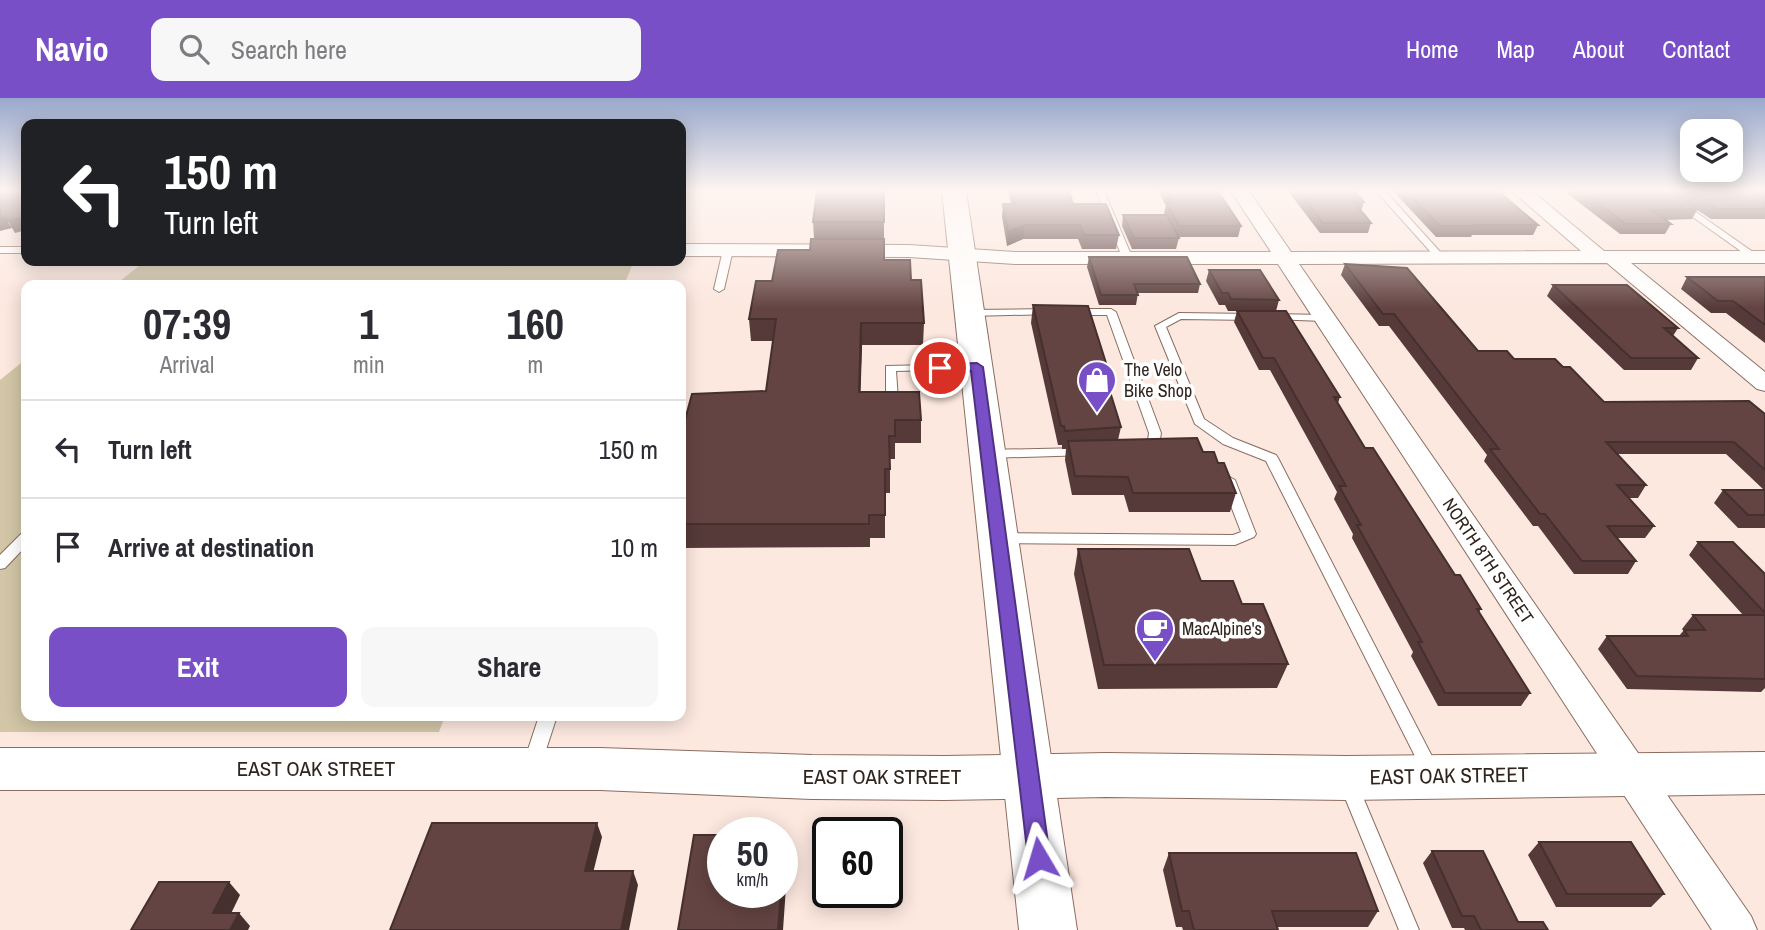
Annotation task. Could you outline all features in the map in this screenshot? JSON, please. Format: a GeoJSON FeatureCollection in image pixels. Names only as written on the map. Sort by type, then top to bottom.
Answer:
{"type":"FeatureCollection","features":[{"type":"Feature","properties":{"kind":"street"},"geometry":{"type":"LineString","coordinates":[[959,230],[1048,930]]}},
{"type":"Feature","properties":{"kind":"street","name":"NORTH 8TH STREET"},"geometry":{"type":"LineString","coordinates":[[1266,230],[1736,930]]}},
{"type":"Feature","properties":{"kind":"street"},"geometry":{"type":"LineString","coordinates":[[1570,230],[1765,384]]}},
{"type":"Feature","properties":{"kind":"street"},"geometry":{"type":"LineString","coordinates":[[686,250],[909,251],[1015,258],[1760,257]]}},
{"type":"Feature","properties":{"kind":"street","name":"EAST OAK STREET"},"geometry":{"type":"LineString","coordinates":[[0,769],[531,769],[812,777],[1346,778],[1765,773]]}},
{"type":"Feature","properties":{"kind":"lane"},"geometry":{"type":"LineString","coordinates":[[1116,230],[1127,257]]}},
{"type":"Feature","properties":{"kind":"lane"},"geometry":{"type":"LineString","coordinates":[[1415,230],[1440,257]]}},
{"type":"Feature","properties":{"kind":"lane"},"geometry":{"type":"LineString","coordinates":[[1719,230],[1760,257]]}},
{"type":"Feature","properties":{"kind":"lane"},"geometry":{"type":"LineString","coordinates":[[0,250],[21,250]]}},
{"type":"Feature","properties":{"kind":"lane"},"geometry":{"type":"LineString","coordinates":[[719,289],[728,250]]}},
{"type":"Feature","properties":{"kind":"lane"},"geometry":{"type":"LineString","coordinates":[[970,313],[1111,312],[1155,433],[1154,442],[1131,450]]}},
{"type":"Feature","properties":{"kind":"lane"},"geometry":{"type":"LineString","coordinates":[[1324,318],[1179,316],[1160,326],[1199,421],[1228,441],[1271,458],[1434,776]]}},
{"type":"Feature","properties":{"kind":"lane"},"geometry":{"type":"LineString","coordinates":[[892,400],[890,368],[977,367]]}},
{"type":"Feature","properties":{"kind":"lane"},"geometry":{"type":"LineString","coordinates":[[988,454],[1095,452]]}},
{"type":"Feature","properties":{"kind":"lane"},"geometry":{"type":"LineString","coordinates":[[999,538],[1235,540],[1249,534],[1226,476]]}},
{"type":"Feature","properties":{"kind":"lane"},"geometry":{"type":"LineString","coordinates":[[0,564],[21,542]]}},
{"type":"Feature","properties":{"kind":"lane"},"geometry":{"type":"LineString","coordinates":[[531,769],[546,721]]}},
{"type":"Feature","properties":{"kind":"lane"},"geometry":{"type":"LineString","coordinates":[[1346,778],[1409,930]]}},
{"type":"Feature","properties":{"kind":"shaded area"},"geometry":{"type":"Polygon","coordinates":[[[139,266],[632,266],[626,280],[121,280],[139,266]]]}},
{"type":"Feature","properties":{"kind":"shaded area"},"geometry":{"type":"Polygon","coordinates":[[[21,363],[21,721],[443,721],[439,732],[0,732],[0,380],[21,363]]]}},
{"type":"Feature","properties":{"kind":"building"},"geometry":{"type":"Polygon","coordinates":[[[1082,230],[1117,230],[1119,235],[1084,235],[1082,230]]]}},
{"type":"Feature","properties":{"kind":"building"},"geometry":{"type":"Polygon","coordinates":[[[1130,230],[1175,230],[1179,238],[1134,238],[1130,230]]]}},
{"type":"Feature","properties":{"kind":"building"},"geometry":{"type":"Polygon","coordinates":[[[811,239],[884,239],[884,260],[910,260],[911,280],[921,280],[924,323],[861,323],[859,392],[919,392],[921,420],[895,420],[895,436],[889,436],[890,469],[885,469],[885,515],[869,515],[869,524],[686,524],[686,416],[692,394],[766,391],[776,319],[749,319],[756,281],[772,281],[778,250],[810,250],[811,239]]]}},
{"type":"Feature","properties":{"kind":"building"},"geometry":{"type":"Polygon","coordinates":[[[1089,257],[1187,257],[1200,284],[1134,284],[1138,295],[1101,295],[1089,257]]]}},
{"type":"Feature","properties":{"kind":"building"},"geometry":{"type":"Polygon","coordinates":[[[1345,264],[1407,268],[1478,351],[1507,351],[1514,359],[1555,359],[1563,367],[1570,367],[1604,402],[1749,401],[1765,414],[1765,470],[1734,442],[1606,442],[1646,485],[1617,485],[1654,526],[1607,526],[1636,561],[1582,561],[1545,514],[1540,514],[1490,449],[1499,449],[1394,314],[1383,314],[1345,264]]]}},
{"type":"Feature","properties":{"kind":"building"},"geometry":{"type":"Polygon","coordinates":[[[1209,270],[1260,270],[1279,300],[1231,299],[1228,293],[1222,293],[1209,270]]]}},
{"type":"Feature","properties":{"kind":"building"},"geometry":{"type":"Polygon","coordinates":[[[1687,277],[1765,277],[1765,325],[1733,301],[1718,301],[1687,277]]]}},
{"type":"Feature","properties":{"kind":"building"},"geometry":{"type":"Polygon","coordinates":[[[1553,285],[1627,285],[1678,328],[1664,328],[1698,358],[1631,358],[1553,285]]]}},
{"type":"Feature","properties":{"kind":"building"},"geometry":{"type":"Polygon","coordinates":[[[1033,305],[1088,306],[1112,382],[1107,382],[1121,427],[1065,431],[1064,426],[1061,426],[1033,305]]]}},
{"type":"Feature","properties":{"kind":"building"},"geometry":{"type":"Polygon","coordinates":[[[1237,311],[1286,311],[1340,397],[1334,397],[1365,448],[1373,448],[1455,575],[1460,575],[1481,609],[1477,609],[1530,693],[1445,693],[1418,642],[1422,642],[1357,525],[1361,525],[1339,486],[1346,486],[1274,358],[1263,358],[1237,311]]]}},
{"type":"Feature","properties":{"kind":"building"},"geometry":{"type":"Polygon","coordinates":[[[1197,438],[1203,452],[1214,452],[1218,463],[1224,463],[1236,493],[1133,493],[1128,477],[1075,476],[1068,441],[1197,438]]]}},
{"type":"Feature","properties":{"kind":"building"},"geometry":{"type":"Polygon","coordinates":[[[1723,490],[1765,490],[1765,515],[1748,515],[1723,490]]]}},
{"type":"Feature","properties":{"kind":"building"},"geometry":{"type":"Polygon","coordinates":[[[1698,542],[1733,542],[1765,574],[1765,613],[1698,542]]]}},
{"type":"Feature","properties":{"kind":"building"},"geometry":{"type":"Polygon","coordinates":[[[1078,549],[1189,549],[1201,581],[1233,581],[1242,604],[1263,604],[1288,664],[1104,665],[1078,549]]]}},
{"type":"Feature","properties":{"kind":"building"},"geometry":{"type":"Polygon","coordinates":[[[1693,615],[1765,615],[1765,679],[1637,676],[1607,636],[1688,636],[1684,630],[1705,630],[1693,615]]]}},
{"type":"Feature","properties":{"kind":"building"},"geometry":{"type":"Polygon","coordinates":[[[432,823],[597,823],[585,871],[633,871],[621,930],[390,930],[432,823]]]}},
{"type":"Feature","properties":{"kind":"building"},"geometry":{"type":"Polygon","coordinates":[[[694,835],[707,835],[707,908],[780,908],[778,930],[678,930],[694,835]]]}},
{"type":"Feature","properties":{"kind":"building"},"geometry":{"type":"Polygon","coordinates":[[[1539,842],[1631,842],[1664,894],[1567,894],[1539,842]]]}},
{"type":"Feature","properties":{"kind":"building"},"geometry":{"type":"Polygon","coordinates":[[[1432,851],[1483,851],[1518,922],[1543,922],[1548,930],[1481,930],[1474,916],[1462,916],[1432,851]]]}},
{"type":"Feature","properties":{"kind":"building"},"geometry":{"type":"Polygon","coordinates":[[[1169,853],[1356,853],[1378,911],[1272,911],[1278,930],[1194,930],[1189,911],[1182,911],[1169,853]]]}},
{"type":"Feature","properties":{"kind":"building"},"geometry":{"type":"Polygon","coordinates":[[[159,882],[229,882],[213,913],[239,913],[230,930],[131,930],[159,882]]]}},
{"type":"Feature","properties":{"kind":"place","name":"The Velo Bike Shop"},"geometry":{"type":"Point","coordinates":[1097,414]}},
{"type":"Feature","properties":{"kind":"place","name":"MacAlpine's"},"geometry":{"type":"Point","coordinates":[1155,663]}},
{"type":"Feature","properties":{"kind":"route"},"geometry":{"type":"LineString","coordinates":[[940,368],[977,367],[1039,858]]}}]}
